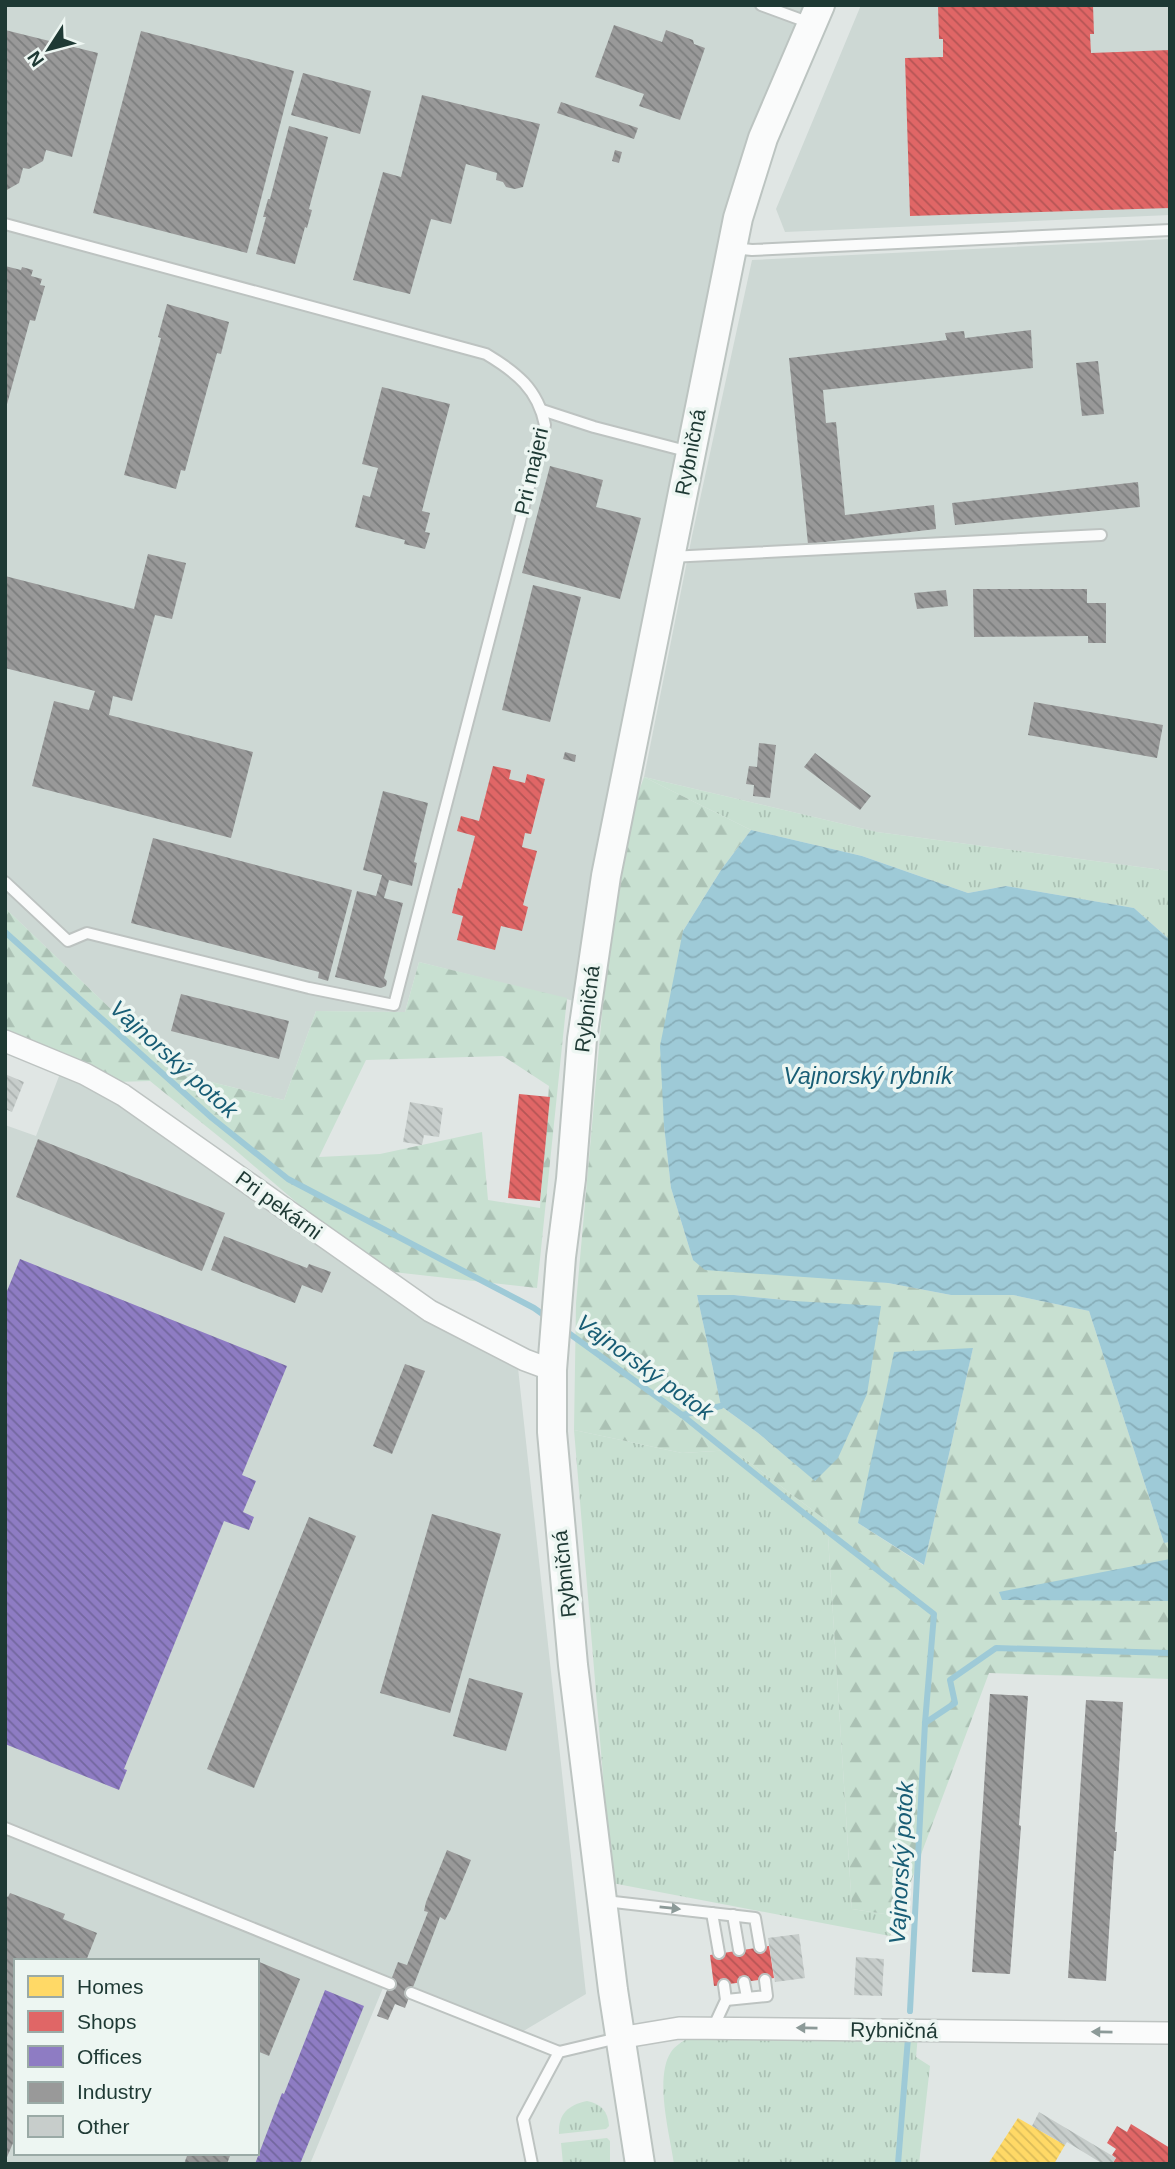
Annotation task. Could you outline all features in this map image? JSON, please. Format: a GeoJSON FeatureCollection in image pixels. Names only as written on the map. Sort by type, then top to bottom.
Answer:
{"type":"FeatureCollection","features":[{"type":"Feature","properties":{"kind":"main road","name":"Rybničná"},"geometry":{"type":"LineString","coordinates":[[640,2164],[619,2038],[583,1756],[557,1503],[552,1432],[552,1370],[586,1004],[606,876],[737,218],[763,138],[816,14]]}},
{"type":"Feature","properties":{"kind":"street","name":"Pri pekárni"},"geometry":{"type":"LineString","coordinates":[[5,1041],[85,1074],[123,1096],[430,1311],[525,1360],[552,1370]]}},
{"type":"Feature","properties":{"kind":"street","name":"Rybničná"},"geometry":{"type":"LineString","coordinates":[[619,2038],[679,2028],[1170,2033]]}},
{"type":"Feature","properties":{"kind":"lane"},"geometry":{"type":"LineString","coordinates":[[761,5],[816,14]]}},
{"type":"Feature","properties":{"kind":"lane","name":"Pri majeri"},"geometry":{"type":"LineString","coordinates":[[5,224],[486,354],[514,371],[542,410],[545,425],[394,1005],[309,988],[87,933],[68,941],[5,882]]}},
{"type":"Feature","properties":{"kind":"lane"},"geometry":{"type":"LineString","coordinates":[[730,248],[751,250],[1170,230]]}},
{"type":"Feature","properties":{"kind":"lane"},"geometry":{"type":"LineString","coordinates":[[542,410],[594,427],[690,452]]}},
{"type":"Feature","properties":{"kind":"lane"},"geometry":{"type":"LineString","coordinates":[[670,557],[1101,535]]}},
{"type":"Feature","properties":{"kind":"lane"},"geometry":{"type":"LineString","coordinates":[[5,1828],[390,1984]]}},
{"type":"Feature","properties":{"kind":"lane"},"geometry":{"type":"LineString","coordinates":[[602,1901],[755,1918],[760,1947]]}},
{"type":"Feature","properties":{"kind":"lane"},"geometry":{"type":"LineString","coordinates":[[712,1913],[719,1953]]}},
{"type":"Feature","properties":{"kind":"lane"},"geometry":{"type":"LineString","coordinates":[[733,1915],[739,1950]]}},
{"type":"Feature","properties":{"kind":"lane"},"geometry":{"type":"LineString","coordinates":[[726,2000],[767,1996],[765,1980]]}},
{"type":"Feature","properties":{"kind":"lane"},"geometry":{"type":"LineString","coordinates":[[744,1982],[747,1997]]}},
{"type":"Feature","properties":{"kind":"lane"},"geometry":{"type":"LineString","coordinates":[[713,2028],[726,2000],[724,1985]]}},
{"type":"Feature","properties":{"kind":"lane"},"geometry":{"type":"LineString","coordinates":[[411,1993],[559,2052],[619,2038]]}},
{"type":"Feature","properties":{"kind":"lane"},"geometry":{"type":"LineString","coordinates":[[532,2164],[523,2119],[559,2052]]}},
{"type":"Feature","properties":{"kind":"shaded area"},"geometry":{"type":"Polygon","coordinates":[[[5,5],[820,5],[763,138],[586,1004],[419,962],[405,1012],[316,1011],[284,1100],[179,1074],[5,908],[5,5]]]}},
{"type":"Feature","properties":{"kind":"shaded area"},"geometry":{"type":"Polygon","coordinates":[[[861,5],[1170,5],[1170,215],[785,232],[776,209],[861,5]]]}},
{"type":"Feature","properties":{"kind":"shaded area"},"geometry":{"type":"Polygon","coordinates":[[[1170,239],[1170,871],[877,832],[644,777],[692,536],[752,260],[1170,239]]]}},
{"type":"Feature","properties":{"kind":"shaded area"},"geometry":{"type":"Polygon","coordinates":[[[61,1071],[86,1081],[518,1368],[586,1994],[515,2036],[385,1983],[310,2164],[5,2164],[5,1125],[36,1136],[61,1071]]]}},
{"type":"Feature","properties":{"kind":"green space"},"geometry":{"type":"Polygon","coordinates":[[[644,777],[877,832],[1170,871],[1170,940],[1134,908],[1006,886],[968,893],[862,856],[751,830],[644,777]]]}},
{"type":"Feature","properties":{"kind":"green space"},"geometry":{"type":"Polygon","coordinates":[[[644,777],[751,830],[721,870],[683,931],[664,1126],[671,1188],[693,1260],[888,1283],[951,1295],[1013,1295],[1089,1311],[1164,1543],[1170,1542],[1170,1679],[989,1673],[898,1916],[852,1909],[827,1521],[733,1450],[682,1453],[574,1430],[576,1303],[603,1003],[630,816],[644,777]],[[697,1295],[721,1406],[816,1481],[794,1301],[734,1295],[697,1295]],[[973,1348],[858,1523],[923,1565],[924,1565],[973,1348]]]}},
{"type":"Feature","properties":{"kind":"green space"},"geometry":{"type":"Polygon","coordinates":[[[5,908],[179,1074],[284,1100],[316,1011],[405,1012],[419,962],[567,998],[537,1288],[393,1272],[330,1231],[150,1081],[115,1082],[5,1031],[5,908]],[[503,1056],[366,1060],[319,1157],[380,1154],[482,1132],[488,1200],[540,1208],[549,1086],[503,1056]]]}},
{"type":"Feature","properties":{"kind":"green space"},"geometry":{"type":"Polygon","coordinates":[[[574,1430],[682,1453],[733,1450],[827,1521],[852,1909],[898,1916],[890,1936],[612,1883],[574,1430]]]}},
{"type":"Feature","properties":{"kind":"green space"},"geometry":{"type":"Polygon","coordinates":[[[918,2035],[916,2057],[930,2066],[919,2164],[674,2164],[663,2091],[664,2076],[671,2052],[688,2038],[918,2035]]]}},
{"type":"Feature","properties":{"kind":"green space"},"geometry":{"type":"Polygon","coordinates":[[[587,2101],[603,2109],[609,2126],[606,2129],[559,2134],[562,2116],[574,2105],[587,2101]]]}},
{"type":"Feature","properties":{"kind":"green space"},"geometry":{"type":"Polygon","coordinates":[[[607,2138],[610,2141],[610,2164],[563,2164],[561,2143],[607,2138]]]}},
{"type":"Feature","properties":{"kind":"water","name":"Vajnorský rybník"},"geometry":{"type":"Polygon","coordinates":[[[751,830],[862,856],[968,893],[1006,886],[1134,908],[1170,940],[1170,1542],[1164,1543],[1089,1311],[1013,1295],[951,1295],[888,1283],[705,1270],[693,1260],[671,1188],[664,1126],[660,1046],[683,931],[721,870],[751,830]]]}},
{"type":"Feature","properties":{"kind":"water"},"geometry":{"type":"Polygon","coordinates":[[[697,1295],[734,1295],[881,1306],[867,1394],[838,1458],[815,1481],[721,1406],[697,1295]]]}},
{"type":"Feature","properties":{"kind":"water"},"geometry":{"type":"Polygon","coordinates":[[[973,1348],[924,1565],[858,1523],[894,1352],[973,1348]]]}},
{"type":"Feature","properties":{"kind":"water"},"geometry":{"type":"Polygon","coordinates":[[[1170,1559],[1170,1601],[1002,1600],[999,1592],[1170,1559]]]}},
{"type":"Feature","properties":{"kind":"building: Homes"},"geometry":{"type":"Polygon","coordinates":[[[1018,2118],[1065,2145],[1054,2164],[988,2164],[1018,2118]]]}},
{"type":"Feature","properties":{"kind":"building: Shops"},"geometry":{"type":"Polygon","coordinates":[[[938,5],[1093,5],[1094,34],[1090,34],[1091,53],[1170,50],[1170,208],[910,216],[905,58],[943,57],[943,39],[939,39],[938,5]]]}},
{"type":"Feature","properties":{"kind":"building: Shops"},"geometry":{"type":"Polygon","coordinates":[[[493,766],[511,770],[509,779],[525,783],[527,774],[545,779],[531,834],[525,833],[522,847],[537,851],[523,905],[528,907],[522,931],[501,926],[495,950],[457,940],[463,916],[452,913],[475,836],[457,831],[461,816],[479,821],[493,766]]]}},
{"type":"Feature","properties":{"kind":"building: Shops"},"geometry":{"type":"Polygon","coordinates":[[[519,1094],[550,1097],[540,1201],[508,1198],[519,1094]]]}},
{"type":"Feature","properties":{"kind":"building: Shops"},"geometry":{"type":"Polygon","coordinates":[[[769,1946],[774,1978],[714,1986],[710,1955],[769,1946]]]}},
{"type":"Feature","properties":{"kind":"building: Shops"},"geometry":{"type":"Polygon","coordinates":[[[1131,2124],[1170,2148],[1170,2164],[1112,2164],[1116,2158],[1112,2155],[1116,2149],[1107,2143],[1117,2126],[1127,2132],[1131,2124]]]}},
{"type":"Feature","properties":{"kind":"building: Offices"},"geometry":{"type":"Polygon","coordinates":[[[20,1259],[287,1366],[242,1475],[256,1481],[243,1512],[254,1517],[249,1530],[224,1521],[124,1769],[127,1770],[119,1790],[5,1744],[5,1296],[20,1259]]]}},
{"type":"Feature","properties":{"kind":"building: Offices"},"geometry":{"type":"Polygon","coordinates":[[[325,1990],[364,2006],[300,2164],[255,2164],[282,2093],[284,2094],[325,1990]]]}},
{"type":"Feature","properties":{"kind":"building: Industry"},"geometry":{"type":"Polygon","coordinates":[[[614,25],[662,42],[666,30],[693,40],[694,44],[705,48],[680,120],[639,106],[644,94],[595,77],[614,25]]]}},
{"type":"Feature","properties":{"kind":"building: Industry"},"geometry":{"type":"Polygon","coordinates":[[[5,30],[98,53],[72,157],[46,150],[43,161],[29,169],[23,168],[19,183],[5,191],[5,30]]]}},
{"type":"Feature","properties":{"kind":"building: Industry"},"geometry":{"type":"Polygon","coordinates":[[[141,31],[294,71],[247,253],[93,213],[141,31]]]}},
{"type":"Feature","properties":{"kind":"building: Industry"},"geometry":{"type":"Polygon","coordinates":[[[303,73],[371,91],[360,134],[291,115],[303,73]]]}},
{"type":"Feature","properties":{"kind":"building: Industry"},"geometry":{"type":"Polygon","coordinates":[[[422,95],[540,124],[523,187],[506,187],[503,182],[496,180],[497,173],[466,164],[451,224],[431,219],[410,294],[353,280],[383,172],[401,177],[422,95]]]}},
{"type":"Feature","properties":{"kind":"building: Industry"},"geometry":{"type":"Polygon","coordinates":[[[561,102],[638,128],[634,139],[557,113],[561,102]]]}},
{"type":"Feature","properties":{"kind":"building: Industry"},"geometry":{"type":"Polygon","coordinates":[[[289,126],[328,137],[309,209],[312,210],[295,264],[256,254],[266,217],[263,217],[289,126]]]}},
{"type":"Feature","properties":{"kind":"building: Industry"},"geometry":{"type":"Polygon","coordinates":[[[615,150],[622,152],[619,163],[612,161],[615,150]]]}},
{"type":"Feature","properties":{"kind":"building: Industry"},"geometry":{"type":"Polygon","coordinates":[[[5,266],[33,270],[31,276],[42,279],[40,285],[45,286],[35,321],[30,320],[6,408],[5,266]]]}},
{"type":"Feature","properties":{"kind":"building: Industry"},"geometry":{"type":"Polygon","coordinates":[[[167,304],[229,322],[221,354],[217,353],[185,471],[181,470],[176,489],[124,475],[161,338],[158,337],[167,304]]]}},
{"type":"Feature","properties":{"kind":"building: Industry"},"geometry":{"type":"Polygon","coordinates":[[[1031,330],[1033,368],[823,390],[826,423],[836,422],[845,515],[934,505],[936,529],[808,544],[789,358],[947,340],[945,333],[964,331],[965,338],[1031,330]]]}},
{"type":"Feature","properties":{"kind":"building: Industry"},"geometry":{"type":"Polygon","coordinates":[[[1098,361],[1104,414],[1082,416],[1076,363],[1098,361]]]}},
{"type":"Feature","properties":{"kind":"building: Industry"},"geometry":{"type":"Polygon","coordinates":[[[382,387],[450,404],[422,511],[430,513],[425,532],[430,533],[425,549],[404,544],[405,540],[355,527],[363,495],[370,497],[378,468],[362,464],[382,387]]]}},
{"type":"Feature","properties":{"kind":"building: Industry"},"geometry":{"type":"Polygon","coordinates":[[[550,466],[603,480],[596,507],[641,518],[620,599],[522,573],[550,466]]]}},
{"type":"Feature","properties":{"kind":"building: Industry"},"geometry":{"type":"Polygon","coordinates":[[[1138,482],[1140,507],[955,525],[952,503],[1138,482]]]}},
{"type":"Feature","properties":{"kind":"building: Industry"},"geometry":{"type":"Polygon","coordinates":[[[148,554],[186,563],[172,619],[155,615],[132,701],[113,696],[109,715],[253,752],[231,838],[32,786],[54,701],[89,710],[95,691],[5,668],[5,576],[134,609],[148,554]]]}},
{"type":"Feature","properties":{"kind":"building: Industry"},"geometry":{"type":"Polygon","coordinates":[[[533,585],[581,597],[550,722],[502,710],[533,585]]]}},
{"type":"Feature","properties":{"kind":"building: Industry"},"geometry":{"type":"Polygon","coordinates":[[[973,589],[1087,589],[1087,603],[1106,603],[1106,643],[1088,643],[1088,636],[974,637],[973,589]]]}},
{"type":"Feature","properties":{"kind":"building: Industry"},"geometry":{"type":"Polygon","coordinates":[[[946,590],[948,606],[917,609],[914,593],[946,590]]]}},
{"type":"Feature","properties":{"kind":"building: Industry"},"geometry":{"type":"Polygon","coordinates":[[[1034,702],[1163,725],[1157,758],[1028,735],[1034,702]]]}},
{"type":"Feature","properties":{"kind":"building: Industry"},"geometry":{"type":"Polygon","coordinates":[[[759,743],[776,745],[770,798],[753,796],[754,785],[746,784],[749,766],[757,767],[759,743]]]}},
{"type":"Feature","properties":{"kind":"building: Industry"},"geometry":{"type":"Polygon","coordinates":[[[565,752],[576,755],[575,762],[563,759],[565,752]]]}},
{"type":"Feature","properties":{"kind":"building: Industry"},"geometry":{"type":"Polygon","coordinates":[[[815,753],[871,796],[860,810],[804,767],[815,753]]]}},
{"type":"Feature","properties":{"kind":"building: Industry"},"geometry":{"type":"Polygon","coordinates":[[[383,791],[428,803],[414,862],[417,863],[412,886],[389,880],[384,898],[403,903],[384,978],[387,981],[386,986],[381,988],[335,977],[357,891],[376,896],[382,875],[363,870],[383,791]]]}},
{"type":"Feature","properties":{"kind":"building: Industry"},"geometry":{"type":"Polygon","coordinates":[[[153,838],[352,890],[328,981],[318,978],[319,972],[131,923],[153,838]]]}},
{"type":"Feature","properties":{"kind":"building: Industry"},"geometry":{"type":"Polygon","coordinates":[[[181,994],[289,1021],[279,1059],[171,1031],[181,994]]]}},
{"type":"Feature","properties":{"kind":"building: Industry"},"geometry":{"type":"Polygon","coordinates":[[[38,1139],[225,1213],[202,1271],[16,1197],[38,1139]]]}},
{"type":"Feature","properties":{"kind":"building: Industry"},"geometry":{"type":"Polygon","coordinates":[[[224,1236],[307,1268],[309,1264],[331,1272],[322,1293],[302,1285],[295,1303],[211,1270],[224,1236]]]}},
{"type":"Feature","properties":{"kind":"building: Industry"},"geometry":{"type":"Polygon","coordinates":[[[405,1364],[425,1371],[392,1454],[373,1446],[405,1364]]]}},
{"type":"Feature","properties":{"kind":"building: Industry"},"geometry":{"type":"Polygon","coordinates":[[[432,1514],[501,1534],[450,1713],[380,1693],[432,1514]]]}},
{"type":"Feature","properties":{"kind":"building: Industry"},"geometry":{"type":"Polygon","coordinates":[[[309,1517],[356,1536],[254,1788],[207,1769],[309,1517]]]}},
{"type":"Feature","properties":{"kind":"building: Industry"},"geometry":{"type":"Polygon","coordinates":[[[469,1678],[523,1693],[506,1751],[453,1736],[469,1678]]]}},
{"type":"Feature","properties":{"kind":"building: Industry"},"geometry":{"type":"Polygon","coordinates":[[[990,1694],[1028,1696],[1010,1974],[972,1972],[990,1694]]]}},
{"type":"Feature","properties":{"kind":"building: Industry"},"geometry":{"type":"Polygon","coordinates":[[[1086,1700],[1123,1702],[1106,1981],[1068,1978],[1086,1700]]]}},
{"type":"Feature","properties":{"kind":"building: Industry"},"geometry":{"type":"Polygon","coordinates":[[[447,1850],[471,1860],[450,1911],[445,1920],[440,1917],[405,2008],[395,2004],[388,2020],[377,2016],[398,1962],[407,1965],[428,1912],[424,1911],[426,1902],[447,1850]]]}},
{"type":"Feature","properties":{"kind":"building: Industry"},"geometry":{"type":"Polygon","coordinates":[[[10,1893],[65,1914],[63,1919],[97,1933],[87,1959],[14,1959],[14,2141],[5,2162],[5,1895],[8,1897],[10,1893]]]}},
{"type":"Feature","properties":{"kind":"building: Industry"},"geometry":{"type":"Polygon","coordinates":[[[259,1962],[300,1979],[269,2056],[259,2052],[259,1962]]]}},
{"type":"Feature","properties":{"kind":"building: Industry"},"geometry":{"type":"Polygon","coordinates":[[[187,2155],[230,2155],[227,2164],[184,2164],[187,2155]]]}},
{"type":"Feature","properties":{"kind":"building: Other"},"geometry":{"type":"Polygon","coordinates":[[[5,1074],[24,1082],[12,1112],[5,1109],[5,1074]]]}},
{"type":"Feature","properties":{"kind":"building: Other"},"geometry":{"type":"Polygon","coordinates":[[[410,1102],[443,1108],[439,1137],[424,1135],[422,1145],[403,1142],[410,1102]]]}},
{"type":"Feature","properties":{"kind":"building: Other"},"geometry":{"type":"Polygon","coordinates":[[[799,1934],[805,1978],[775,1982],[768,1938],[799,1934]]]}},
{"type":"Feature","properties":{"kind":"building: Other"},"geometry":{"type":"Polygon","coordinates":[[[856,1957],[884,1959],[882,1996],[854,1995],[856,1957]]]}},
{"type":"Feature","properties":{"kind":"building: Other"},"geometry":{"type":"Polygon","coordinates":[[[1039,2112],[1116,2158],[1112,2164],[1103,2164],[1067,2142],[1065,2145],[1032,2126],[1039,2112]]]}},
{"type":"Feature","properties":{"kind":"waterway","name":"Vajnorský potok"},"geometry":{"type":"LineString","coordinates":[[5,932],[212,1118],[288,1179],[534,1308],[548,1318]]}},
{"type":"Feature","properties":{"kind":"waterway","name":"Vajnorský potok"},"geometry":{"type":"LineString","coordinates":[[563,1329],[682,1415],[934,1614],[925,1723],[910,2011]]}},
{"type":"Feature","properties":{"kind":"waterway"},"geometry":{"type":"LineString","coordinates":[[682,1415],[721,1406]]}},
{"type":"Feature","properties":{"kind":"waterway"},"geometry":{"type":"LineString","coordinates":[[925,1723],[955,1703],[950,1680],[996,1648],[1170,1653]]}},
{"type":"Feature","properties":{"kind":"waterway","name":"Vajnorský potok"},"geometry":{"type":"LineString","coordinates":[[898,2164],[908,2038]]}}]}
